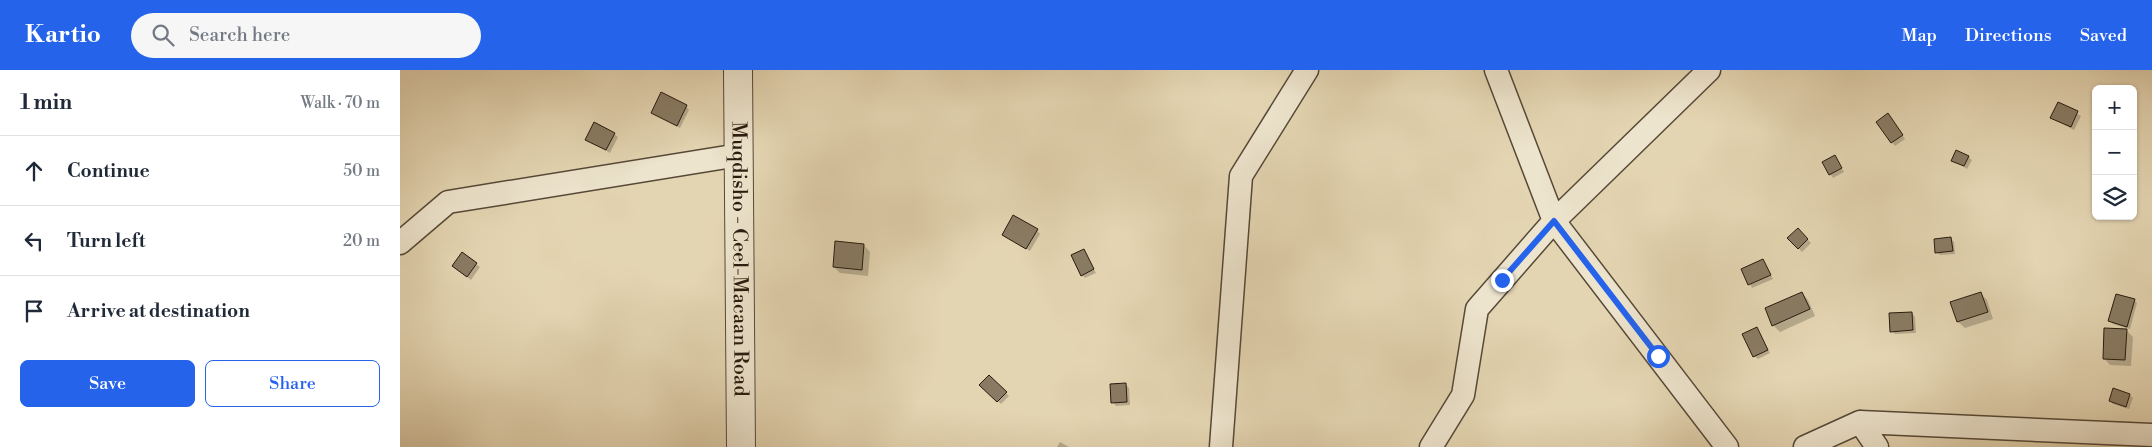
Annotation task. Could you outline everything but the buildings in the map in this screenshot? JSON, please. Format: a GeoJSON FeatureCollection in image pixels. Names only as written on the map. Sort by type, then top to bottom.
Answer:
{"type":"FeatureCollection","features":[{"type":"Feature","properties":{"kind":"street","name":"Muqdisho - Ceel-Macaan Road"},"geometry":{"type":"LineString","coordinates":[[738,70],[741,447]]}},
{"type":"Feature","properties":{"kind":"street"},"geometry":{"type":"LineString","coordinates":[[1221,447],[1240,176],[1308,70]]}},
{"type":"Feature","properties":{"kind":"street"},"geometry":{"type":"LineString","coordinates":[[1496,70],[1554,221],[1727,447]]}},
{"type":"Feature","properties":{"kind":"street"},"geometry":{"type":"LineString","coordinates":[[1431,447],[1463,394],[1477,310],[1554,221],[1709,70]]}},
{"type":"Feature","properties":{"kind":"street"},"geometry":{"type":"LineString","coordinates":[[400,243],[448,202],[739,155]]}},
{"type":"Feature","properties":{"kind":"street"},"geometry":{"type":"LineString","coordinates":[[1805,447],[1860,422],[2152,435]]}},
{"type":"Feature","properties":{"kind":"street"},"geometry":{"type":"LineString","coordinates":[[1860,422],[1877,447]]}},
{"type":"Feature","properties":{"kind":"route"},"geometry":{"type":"LineString","coordinates":[[1502,280],[1554,221],[1658,356]]}}]}
